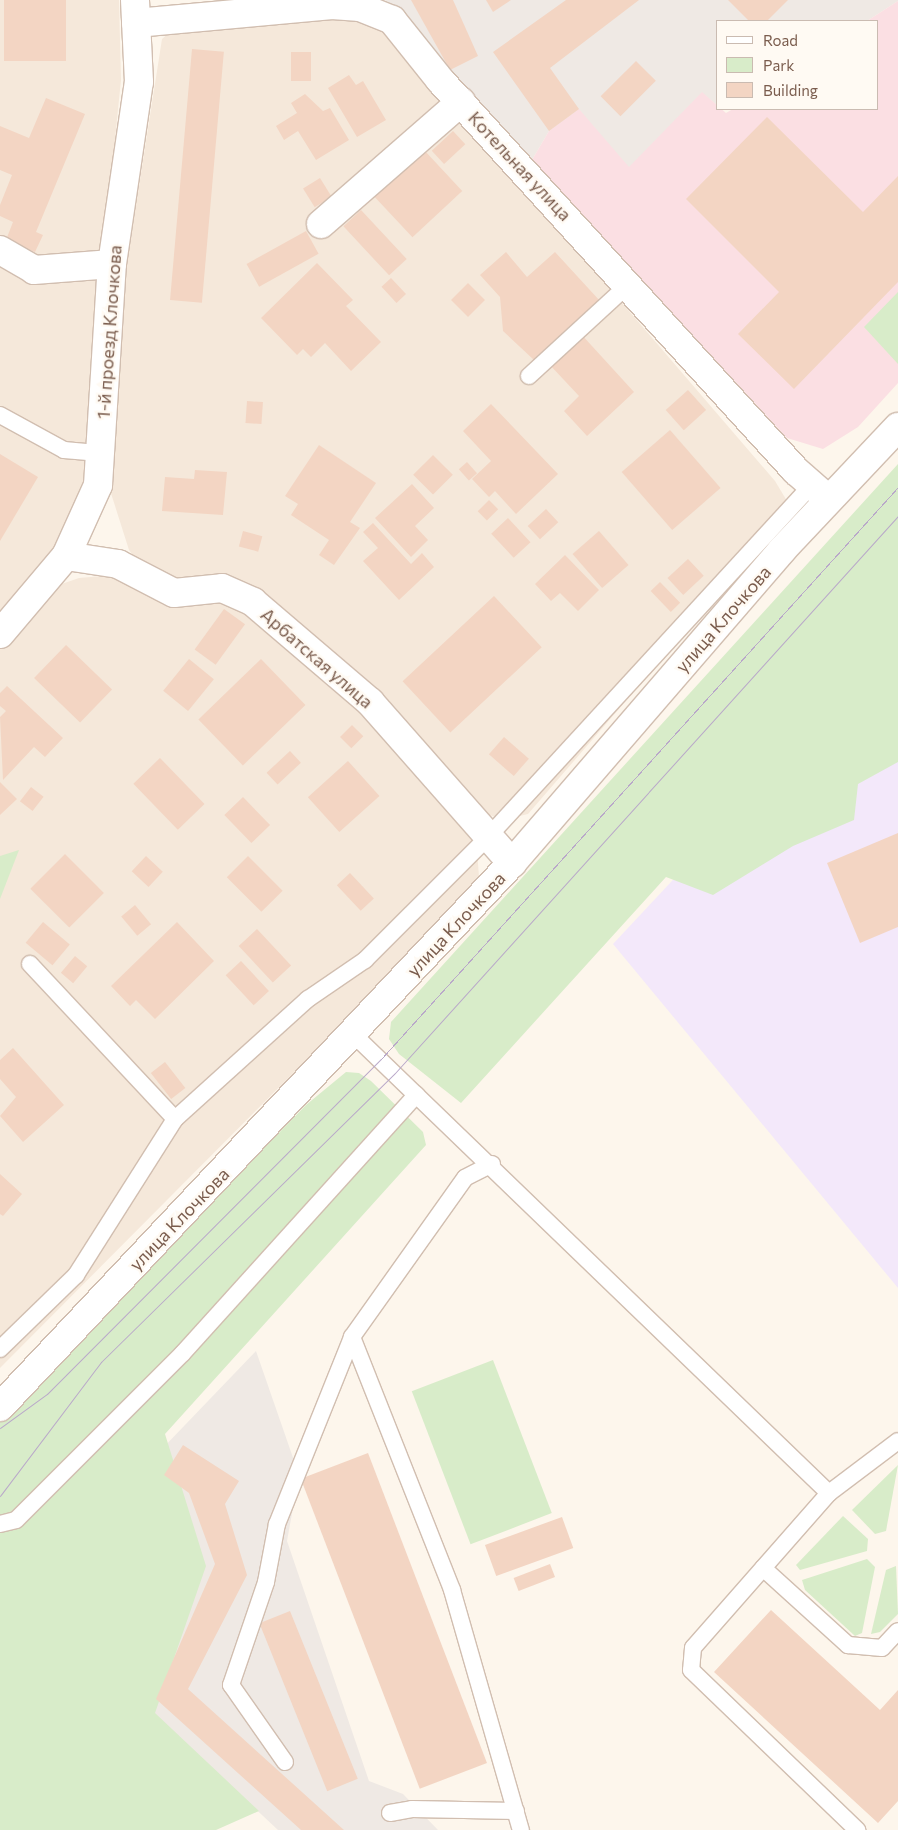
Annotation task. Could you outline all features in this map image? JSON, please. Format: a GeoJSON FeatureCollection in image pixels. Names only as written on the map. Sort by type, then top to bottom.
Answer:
{"type":"FeatureCollection","features":[{"type":"Feature","properties":{"kind":"street","name":"Котельная улица"},"geometry":{"type":"LineString","coordinates":[[136,11],[332,5],[360,6],[392,20],[461,102],[820,492]]}},
{"type":"Feature","properties":{"kind":"street","name":"1-й проезд Клочкова"},"geometry":{"type":"LineString","coordinates":[[0,634],[66,556],[98,486],[112,264],[139,82],[136,11]]}},
{"type":"Feature","properties":{"kind":"street"},"geometry":{"type":"LineString","coordinates":[[321,224],[461,102]]}},
{"type":"Feature","properties":{"kind":"street"},"geometry":{"type":"LineString","coordinates":[[0,250],[34,270],[112,264]]}},
{"type":"Feature","properties":{"kind":"street","name":"улица Клочкова"},"geometry":{"type":"LineString","coordinates":[[0,1407],[354,1035],[512,863],[820,492],[898,427]]}},
{"type":"Feature","properties":{"kind":"street","name":"Арбатская улица"},"geometry":{"type":"LineString","coordinates":[[66,556],[118,564],[174,593],[222,588],[253,602],[370,702],[512,863]]}},
{"type":"Feature","properties":{"kind":"lane"},"geometry":{"type":"LineString","coordinates":[[529,376],[628,285]]}},
{"type":"Feature","properties":{"kind":"lane"},"geometry":{"type":"LineString","coordinates":[[0,415],[64,450],[100,453]]}},
{"type":"Feature","properties":{"kind":"lane"},"geometry":{"type":"LineString","coordinates":[[0,1350],[76,1275],[175,1119],[308,999],[365,960],[488,837],[820,492]]}},
{"type":"Feature","properties":{"kind":"lane"},"geometry":{"type":"LineString","coordinates":[[30,964],[175,1119]]}},
{"type":"Feature","properties":{"kind":"lane"},"geometry":{"type":"LineString","coordinates":[[354,1035],[492,1164],[829,1493]]}},
{"type":"Feature","properties":{"kind":"lane"},"geometry":{"type":"LineString","coordinates":[[0,1524],[16,1520],[183,1353],[416,1095]]}},
{"type":"Feature","properties":{"kind":"lane"},"geometry":{"type":"LineString","coordinates":[[285,1762],[231,1684],[266,1582],[277,1524],[352,1338],[465,1178],[492,1164]]}},
{"type":"Feature","properties":{"kind":"lane"},"geometry":{"type":"LineString","coordinates":[[352,1338],[452,1590],[522,1830]]}},
{"type":"Feature","properties":{"kind":"lane"},"geometry":{"type":"LineString","coordinates":[[857,1830],[691,1670],[693,1648],[829,1493],[898,1441]]}},
{"type":"Feature","properties":{"kind":"lane"},"geometry":{"type":"LineString","coordinates":[[763,1568],[848,1645],[882,1648],[898,1631]]}},
{"type":"Feature","properties":{"kind":"lane"},"geometry":{"type":"LineString","coordinates":[[390,1813],[412,1809],[516,1811]]}},
{"type":"Feature","properties":{"kind":"shaded area"},"geometry":{"type":"Polygon","coordinates":[[[0,0],[119,0],[121,80],[100,288],[89,483],[59,552],[0,623],[0,0]]]}},
{"type":"Feature","properties":{"kind":"shaded area"},"geometry":{"type":"Polygon","coordinates":[[[385,0],[898,0],[869,20],[716,20],[716,104],[702,93],[629,168],[549,131],[532,160],[446,74],[399,9],[385,0]]]}},
{"type":"Feature","properties":{"kind":"shaded area"},"geometry":{"type":"Polygon","coordinates":[[[898,1],[898,383],[858,427],[823,449],[787,438],[532,160],[549,131],[579,109],[629,167],[702,92],[716,104],[716,110],[723,110],[726,113],[731,110],[878,110],[878,20],[869,20],[898,1]]]}},
{"type":"Feature","properties":{"kind":"shaded area"},"geometry":{"type":"Polygon","coordinates":[[[330,12],[386,28],[775,481],[787,501],[785,517],[528,814],[503,820],[479,811],[257,590],[177,580],[142,567],[129,550],[109,487],[127,263],[162,39],[170,32],[330,12]]]}},
{"type":"Feature","properties":{"kind":"shaded area"},"geometry":{"type":"Polygon","coordinates":[[[115,575],[167,606],[219,600],[250,613],[362,711],[464,826],[477,850],[479,877],[343,1023],[0,1368],[0,649],[53,587],[79,578],[115,575]]]}},
{"type":"Feature","properties":{"kind":"shaded area"},"geometry":{"type":"Polygon","coordinates":[[[898,639],[898,1288],[613,944],[898,639]]]}},
{"type":"Feature","properties":{"kind":"shaded area"},"geometry":{"type":"Polygon","coordinates":[[[256,1351],[299,1475],[287,1541],[369,1781],[403,1794],[438,1830],[278,1830],[149,1709],[137,1475],[256,1351]]]}},
{"type":"Feature","properties":{"kind":"green space"},"geometry":{"type":"Polygon","coordinates":[[[898,292],[898,364],[864,327],[898,292]]]}},
{"type":"Feature","properties":{"kind":"green space"},"geometry":{"type":"Polygon","coordinates":[[[898,464],[898,762],[858,784],[854,820],[793,846],[713,895],[666,877],[461,1103],[399,1054],[389,1039],[391,1022],[898,464]]]}},
{"type":"Feature","properties":{"kind":"green space"},"geometry":{"type":"Polygon","coordinates":[[[19,850],[0,899],[0,856],[19,850]]]}},
{"type":"Feature","properties":{"kind":"green space"},"geometry":{"type":"Polygon","coordinates":[[[346,1072],[359,1073],[371,1081],[423,1132],[426,1145],[165,1434],[206,1566],[155,1713],[259,1811],[216,1830],[0,1830],[0,1420],[306,1105],[346,1072]]]}},
{"type":"Feature","properties":{"kind":"green space"},"geometry":{"type":"Polygon","coordinates":[[[493,1360],[552,1513],[471,1544],[412,1391],[493,1360]]]}},
{"type":"Feature","properties":{"kind":"green space"},"geometry":{"type":"Polygon","coordinates":[[[898,1465],[886,1531],[875,1534],[852,1510],[898,1465]]]}},
{"type":"Feature","properties":{"kind":"green space"},"geometry":{"type":"Polygon","coordinates":[[[843,1516],[868,1539],[867,1551],[800,1570],[796,1565],[843,1516]]]}},
{"type":"Feature","properties":{"kind":"green space"},"geometry":{"type":"Polygon","coordinates":[[[867,1559],[875,1567],[862,1633],[855,1636],[805,1590],[802,1580],[867,1559]]]}},
{"type":"Feature","properties":{"kind":"green space"},"geometry":{"type":"Polygon","coordinates":[[[896,1566],[898,1614],[880,1632],[871,1634],[886,1570],[896,1566]]]}},
{"type":"Feature","properties":{"kind":"building"},"geometry":{"type":"Polygon","coordinates":[[[4,0],[66,0],[66,61],[4,61],[4,0]]]}},
{"type":"Feature","properties":{"kind":"building"},"geometry":{"type":"Polygon","coordinates":[[[411,0],[453,0],[478,56],[450,70],[411,0]]]}},
{"type":"Feature","properties":{"kind":"building"},"geometry":{"type":"Polygon","coordinates":[[[486,0],[511,0],[493,12],[486,0]]]}},
{"type":"Feature","properties":{"kind":"building"},"geometry":{"type":"Polygon","coordinates":[[[566,0],[639,0],[550,68],[579,109],[549,131],[493,52],[566,0]]]}},
{"type":"Feature","properties":{"kind":"building"},"geometry":{"type":"Polygon","coordinates":[[[728,0],[788,0],[768,20],[748,20],[728,0]]]}},
{"type":"Feature","properties":{"kind":"building"},"geometry":{"type":"Polygon","coordinates":[[[192,49],[224,52],[202,303],[170,300],[192,49]]]}},
{"type":"Feature","properties":{"kind":"building"},"geometry":{"type":"Polygon","coordinates":[[[291,52],[311,52],[311,81],[291,81],[291,52]]]}},
{"type":"Feature","properties":{"kind":"building"},"geometry":{"type":"Polygon","coordinates":[[[636,61],[656,81],[620,116],[601,96],[636,61]]]}},
{"type":"Feature","properties":{"kind":"building"},"geometry":{"type":"Polygon","coordinates":[[[349,75],[356,85],[363,81],[386,120],[357,137],[328,88],[349,75]]]}},
{"type":"Feature","properties":{"kind":"building"},"geometry":{"type":"Polygon","coordinates":[[[305,94],[323,111],[330,108],[349,140],[316,160],[298,131],[284,140],[276,126],[297,113],[291,103],[305,94]]]}},
{"type":"Feature","properties":{"kind":"building"},"geometry":{"type":"Polygon","coordinates":[[[46,98],[85,114],[36,232],[43,235],[35,252],[6,240],[13,222],[0,216],[0,205],[12,175],[0,170],[0,126],[29,138],[46,98]]]}},
{"type":"Feature","properties":{"kind":"building"},"geometry":{"type":"Polygon","coordinates":[[[767,117],[863,212],[898,176],[898,282],[794,389],[738,334],[779,292],[686,199],[767,117]]]}},
{"type":"Feature","properties":{"kind":"building"},"geometry":{"type":"Polygon","coordinates":[[[453,131],[465,144],[444,164],[432,151],[453,131]]]}},
{"type":"Feature","properties":{"kind":"building"},"geometry":{"type":"Polygon","coordinates":[[[424,150],[462,191],[412,237],[374,196],[424,150]]]}},
{"type":"Feature","properties":{"kind":"building"},"geometry":{"type":"Polygon","coordinates":[[[320,178],[332,197],[315,207],[303,189],[320,178]]]}},
{"type":"Feature","properties":{"kind":"building"},"geometry":{"type":"Polygon","coordinates":[[[361,210],[407,259],[389,275],[343,226],[361,210]]]}},
{"type":"Feature","properties":{"kind":"building"},"geometry":{"type":"Polygon","coordinates":[[[306,231],[319,254],[259,287],[247,264],[306,231]]]}},
{"type":"Feature","properties":{"kind":"building"},"geometry":{"type":"Polygon","coordinates":[[[506,252],[527,277],[555,252],[600,301],[534,360],[503,331],[500,297],[480,275],[506,252]]]}},
{"type":"Feature","properties":{"kind":"building"},"geometry":{"type":"Polygon","coordinates":[[[317,263],[353,300],[346,306],[381,342],[351,371],[325,343],[311,357],[303,349],[297,355],[261,318],[317,263]]]}},
{"type":"Feature","properties":{"kind":"building"},"geometry":{"type":"Polygon","coordinates":[[[391,278],[406,294],[396,303],[381,287],[391,278]]]}},
{"type":"Feature","properties":{"kind":"building"},"geometry":{"type":"Polygon","coordinates":[[[468,283],[485,300],[468,317],[451,300],[468,283]]]}},
{"type":"Feature","properties":{"kind":"building"},"geometry":{"type":"Polygon","coordinates":[[[581,334],[634,392],[587,436],[564,411],[579,396],[549,364],[581,334]]]}},
{"type":"Feature","properties":{"kind":"building"},"geometry":{"type":"Polygon","coordinates":[[[688,390],[706,410],[684,430],[666,410],[688,390]]]}},
{"type":"Feature","properties":{"kind":"building"},"geometry":{"type":"Polygon","coordinates":[[[247,401],[263,402],[261,424],[245,423],[247,401]]]}},
{"type":"Feature","properties":{"kind":"building"},"geometry":{"type":"Polygon","coordinates":[[[491,404],[558,474],[516,514],[495,491],[489,497],[472,479],[491,461],[463,431],[491,404]]]}},
{"type":"Feature","properties":{"kind":"building"},"geometry":{"type":"Polygon","coordinates":[[[670,430],[721,488],[672,530],[622,472],[670,430]]]}},
{"type":"Feature","properties":{"kind":"building"},"geometry":{"type":"Polygon","coordinates":[[[319,445],[376,483],[350,522],[360,528],[334,565],[319,555],[329,540],[291,515],[298,504],[285,496],[319,445]]]}},
{"type":"Feature","properties":{"kind":"building"},"geometry":{"type":"Polygon","coordinates":[[[0,454],[38,477],[0,541],[0,454]]]}},
{"type":"Feature","properties":{"kind":"building"},"geometry":{"type":"Polygon","coordinates":[[[433,455],[453,475],[433,495],[413,475],[433,455]]]}},
{"type":"Feature","properties":{"kind":"building"},"geometry":{"type":"Polygon","coordinates":[[[467,462],[477,473],[469,481],[459,469],[467,462]]]}},
{"type":"Feature","properties":{"kind":"building"},"geometry":{"type":"Polygon","coordinates":[[[195,470],[227,472],[223,515],[162,511],[165,477],[194,479],[195,470]]]}},
{"type":"Feature","properties":{"kind":"building"},"geometry":{"type":"Polygon","coordinates":[[[412,484],[434,508],[415,526],[428,540],[411,557],[375,518],[412,484]]]}},
{"type":"Feature","properties":{"kind":"building"},"geometry":{"type":"Polygon","coordinates":[[[489,500],[498,509],[487,521],[478,511],[489,500]]]}},
{"type":"Feature","properties":{"kind":"building"},"geometry":{"type":"Polygon","coordinates":[[[546,509],[558,522],[540,539],[528,526],[546,509]]]}},
{"type":"Feature","properties":{"kind":"building"},"geometry":{"type":"Polygon","coordinates":[[[508,518],[531,542],[514,558],[491,534],[508,518]]]}},
{"type":"Feature","properties":{"kind":"building"},"geometry":{"type":"Polygon","coordinates":[[[373,523],[411,564],[422,553],[434,567],[399,600],[363,561],[378,548],[363,532],[373,523]]]}},
{"type":"Feature","properties":{"kind":"building"},"geometry":{"type":"Polygon","coordinates":[[[243,531],[262,536],[258,552],[239,546],[243,531]]]}},
{"type":"Feature","properties":{"kind":"building"},"geometry":{"type":"Polygon","coordinates":[[[599,531],[629,565],[602,588],[573,554],[599,531]]]}},
{"type":"Feature","properties":{"kind":"building"},"geometry":{"type":"Polygon","coordinates":[[[565,555],[599,590],[578,611],[560,593],[551,601],[535,584],[565,555]]]}},
{"type":"Feature","properties":{"kind":"building"},"geometry":{"type":"Polygon","coordinates":[[[688,559],[704,576],[683,595],[668,578],[688,559]]]}},
{"type":"Feature","properties":{"kind":"building"},"geometry":{"type":"Polygon","coordinates":[[[660,582],[680,603],[671,612],[651,591],[660,582]]]}},
{"type":"Feature","properties":{"kind":"building"},"geometry":{"type":"Polygon","coordinates":[[[494,596],[542,647],[450,732],[403,681],[494,596]]]}},
{"type":"Feature","properties":{"kind":"building"},"geometry":{"type":"Polygon","coordinates":[[[224,609],[245,624],[216,665],[195,649],[224,609]]]}},
{"type":"Feature","properties":{"kind":"building"},"geometry":{"type":"Polygon","coordinates":[[[66,645],[112,689],[80,723],[34,678],[66,645]]]}},
{"type":"Feature","properties":{"kind":"building"},"geometry":{"type":"Polygon","coordinates":[[[189,659],[214,679],[188,711],[163,691],[189,659]]]}},
{"type":"Feature","properties":{"kind":"building"},"geometry":{"type":"Polygon","coordinates":[[[261,659],[305,705],[243,765],[198,719],[261,659]]]}},
{"type":"Feature","properties":{"kind":"building"},"geometry":{"type":"Polygon","coordinates":[[[7,686],[63,738],[45,757],[34,747],[3,780],[0,717],[6,711],[0,706],[0,693],[7,686]]]}},
{"type":"Feature","properties":{"kind":"building"},"geometry":{"type":"Polygon","coordinates":[[[352,725],[363,736],[351,748],[340,737],[352,725]]]}},
{"type":"Feature","properties":{"kind":"building"},"geometry":{"type":"Polygon","coordinates":[[[504,737],[529,759],[514,776],[489,754],[504,737]]]}},
{"type":"Feature","properties":{"kind":"building"},"geometry":{"type":"Polygon","coordinates":[[[290,751],[301,763],[278,785],[267,773],[290,751]]]}},
{"type":"Feature","properties":{"kind":"building"},"geometry":{"type":"Polygon","coordinates":[[[160,758],[204,804],[178,830],[133,784],[160,758]]]}},
{"type":"Feature","properties":{"kind":"building"},"geometry":{"type":"Polygon","coordinates":[[[348,761],[379,796],[339,832],[308,797],[348,761]]]}},
{"type":"Feature","properties":{"kind":"building"},"geometry":{"type":"Polygon","coordinates":[[[0,782],[17,799],[0,815],[0,782]]]}},
{"type":"Feature","properties":{"kind":"building"},"geometry":{"type":"Polygon","coordinates":[[[31,787],[44,797],[33,811],[20,801],[31,787]]]}},
{"type":"Feature","properties":{"kind":"building"},"geometry":{"type":"Polygon","coordinates":[[[243,797],[270,825],[251,843],[224,815],[243,797]]]}},
{"type":"Feature","properties":{"kind":"building"},"geometry":{"type":"Polygon","coordinates":[[[898,833],[898,927],[860,943],[827,863],[898,833]]]}},
{"type":"Feature","properties":{"kind":"building"},"geometry":{"type":"Polygon","coordinates":[[[65,854],[104,893],[69,928],[30,889],[65,854]]]}},
{"type":"Feature","properties":{"kind":"building"},"geometry":{"type":"Polygon","coordinates":[[[146,856],[163,872],[148,887],[132,871],[146,856]]]}},
{"type":"Feature","properties":{"kind":"building"},"geometry":{"type":"Polygon","coordinates":[[[248,856],[283,891],[261,912],[227,877],[248,856]]]}},
{"type":"Feature","properties":{"kind":"building"},"geometry":{"type":"Polygon","coordinates":[[[350,873],[374,899],[361,911],[337,885],[350,873]]]}},
{"type":"Feature","properties":{"kind":"building"},"geometry":{"type":"Polygon","coordinates":[[[135,905],[151,924],[137,936],[121,917],[135,905]]]}},
{"type":"Feature","properties":{"kind":"building"},"geometry":{"type":"Polygon","coordinates":[[[43,922],[70,944],[52,965],[26,943],[43,922]]]}},
{"type":"Feature","properties":{"kind":"building"},"geometry":{"type":"Polygon","coordinates":[[[177,922],[214,961],[155,1019],[136,1000],[130,1006],[111,986],[177,922]]]}},
{"type":"Feature","properties":{"kind":"building"},"geometry":{"type":"Polygon","coordinates":[[[257,929],[291,966],[273,983],[239,946],[257,929]]]}},
{"type":"Feature","properties":{"kind":"building"},"geometry":{"type":"Polygon","coordinates":[[[75,956],[87,966],[73,983],[61,973],[75,956]]]}},
{"type":"Feature","properties":{"kind":"building"},"geometry":{"type":"Polygon","coordinates":[[[241,961],[269,991],[254,1005],[226,975],[241,961]]]}},
{"type":"Feature","properties":{"kind":"building"},"geometry":{"type":"Polygon","coordinates":[[[13,1048],[64,1105],[23,1142],[0,1116],[16,1097],[0,1079],[0,1060],[13,1048]]]}},
{"type":"Feature","properties":{"kind":"building"},"geometry":{"type":"Polygon","coordinates":[[[165,1062],[185,1088],[171,1099],[151,1073],[165,1062]]]}},
{"type":"Feature","properties":{"kind":"building"},"geometry":{"type":"Polygon","coordinates":[[[0,1174],[22,1194],[3,1216],[0,1214],[0,1174]]]}},
{"type":"Feature","properties":{"kind":"building"},"geometry":{"type":"Polygon","coordinates":[[[183,1445],[239,1481],[225,1504],[247,1575],[188,1689],[344,1830],[301,1830],[156,1699],[215,1564],[189,1493],[164,1475],[183,1445]]]}},
{"type":"Feature","properties":{"kind":"building"},"geometry":{"type":"Polygon","coordinates":[[[368,1453],[487,1763],[420,1789],[301,1479],[368,1453]]]}},
{"type":"Feature","properties":{"kind":"building"},"geometry":{"type":"Polygon","coordinates":[[[562,1517],[573,1548],[496,1576],[485,1545],[562,1517]]]}},
{"type":"Feature","properties":{"kind":"building"},"geometry":{"type":"Polygon","coordinates":[[[550,1564],[555,1577],[519,1591],[514,1578],[550,1564]]]}},
{"type":"Feature","properties":{"kind":"building"},"geometry":{"type":"Polygon","coordinates":[[[771,1610],[880,1710],[898,1690],[898,1801],[878,1823],[714,1672],[771,1610]]]}},
{"type":"Feature","properties":{"kind":"building"},"geometry":{"type":"Polygon","coordinates":[[[290,1611],[358,1779],[327,1791],[259,1623],[290,1611]]]}},
{"type":"Feature","properties":{"kind":"tram line"},"geometry":{"type":"LineString","coordinates":[[0,1428],[47,1394],[381,1059],[898,487]]}},
{"type":"Feature","properties":{"kind":"tram line"},"geometry":{"type":"LineString","coordinates":[[0,1496],[101,1362],[395,1073],[898,516]]}}]}
